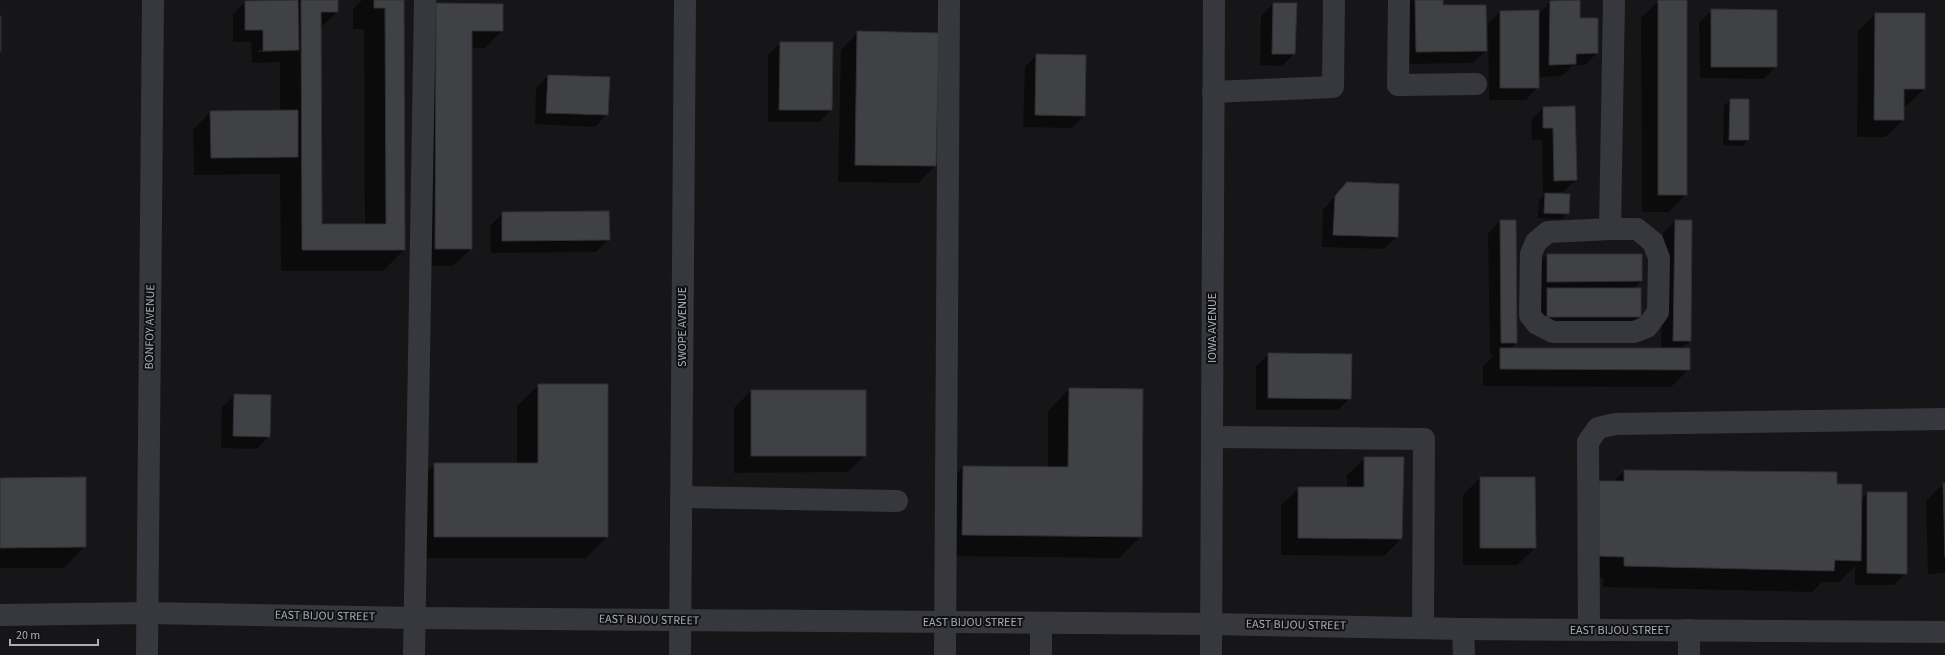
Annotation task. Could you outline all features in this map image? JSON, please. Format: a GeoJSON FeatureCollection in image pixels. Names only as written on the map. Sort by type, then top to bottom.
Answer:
{"type":"FeatureCollection","features":[{"type":"Feature","properties":{"kind":"street","name":"BONFOY AVENUE"},"geometry":{"type":"LineString","coordinates":[[147,655],[153,0]]}},
{"type":"Feature","properties":{"kind":"street"},"geometry":{"type":"LineString","coordinates":[[414,655],[425,0]]}},
{"type":"Feature","properties":{"kind":"street","name":"SWOPE AVENUE"},"geometry":{"type":"LineString","coordinates":[[680,655],[685,0]]}},
{"type":"Feature","properties":{"kind":"street"},"geometry":{"type":"LineString","coordinates":[[945,655],[949,0]]}},
{"type":"Feature","properties":{"kind":"street","name":"IOWA AVENUE"},"geometry":{"type":"LineString","coordinates":[[1211,655],[1214,0]]}},
{"type":"Feature","properties":{"kind":"street"},"geometry":{"type":"LineString","coordinates":[[1213,92],[1333,87],[1334,0]]}},
{"type":"Feature","properties":{"kind":"street"},"geometry":{"type":"LineString","coordinates":[[1399,0],[1398,85],[1476,84]]}},
{"type":"Feature","properties":{"kind":"street"},"geometry":{"type":"LineString","coordinates":[[1610,229],[1614,0]]}},
{"type":"Feature","properties":{"kind":"street"},"geometry":{"type":"LineString","coordinates":[[1610,229],[1637,229],[1653,242],[1659,258],[1658,312],[1647,327],[1634,332],[1553,332],[1537,324],[1530,315],[1531,254],[1536,242],[1548,232],[1610,229]]}},
{"type":"Feature","properties":{"kind":"street"},"geometry":{"type":"LineString","coordinates":[[1589,630],[1588,442],[1598,428],[1615,424],[1945,419]]}},
{"type":"Feature","properties":{"kind":"street"},"geometry":{"type":"LineString","coordinates":[[1212,437],[1424,438],[1423,628]]}},
{"type":"Feature","properties":{"kind":"street"},"geometry":{"type":"LineString","coordinates":[[681,497],[897,501]]}},
{"type":"Feature","properties":{"kind":"street","name":"EAST BIJOU STREET"},"geometry":{"type":"LineString","coordinates":[[0,615],[148,613],[414,618],[1211,624],[1463,629],[1945,632]]}},
{"type":"Feature","properties":{"kind":"street"},"geometry":{"type":"LineString","coordinates":[[1041,623],[1041,655]]}},
{"type":"Feature","properties":{"kind":"street"},"geometry":{"type":"LineString","coordinates":[[1463,629],[1464,655]]}},
{"type":"Feature","properties":{"kind":"street"},"geometry":{"type":"LineString","coordinates":[[1689,630],[1689,655]]}},
{"type":"Feature","properties":{"kind":"building"},"geometry":{"type":"Polygon","coordinates":[[[298,0],[299,50],[263,51],[263,30],[245,30],[245,1],[298,0]]]}},
{"type":"Feature","properties":{"kind":"building"},"geometry":{"type":"Polygon","coordinates":[[[301,0],[338,0],[338,12],[321,12],[322,224],[386,224],[385,8],[374,8],[374,0],[404,0],[405,250],[302,250],[301,0]]]}},
{"type":"Feature","properties":{"kind":"building"},"geometry":{"type":"Polygon","coordinates":[[[1415,0],[1443,0],[1443,5],[1486,5],[1487,51],[1416,52],[1415,0]]]}},
{"type":"Feature","properties":{"kind":"building"},"geometry":{"type":"Polygon","coordinates":[[[1580,0],[1580,18],[1598,18],[1598,53],[1576,54],[1576,64],[1549,65],[1550,1],[1580,0]]]}},
{"type":"Feature","properties":{"kind":"building"},"geometry":{"type":"Polygon","coordinates":[[[1658,0],[1687,0],[1687,195],[1658,195],[1658,0]]]}},
{"type":"Feature","properties":{"kind":"building"},"geometry":{"type":"Polygon","coordinates":[[[436,3],[503,4],[503,31],[472,31],[472,249],[435,249],[436,3]]]}},
{"type":"Feature","properties":{"kind":"building"},"geometry":{"type":"Polygon","coordinates":[[[1273,3],[1297,3],[1295,54],[1272,54],[1273,3]]]}},
{"type":"Feature","properties":{"kind":"building"},"geometry":{"type":"Polygon","coordinates":[[[1711,9],[1777,10],[1777,67],[1711,67],[1711,9]]]}},
{"type":"Feature","properties":{"kind":"building"},"geometry":{"type":"Polygon","coordinates":[[[1539,10],[1539,88],[1500,88],[1500,11],[1539,10]]]}},
{"type":"Feature","properties":{"kind":"building"},"geometry":{"type":"Polygon","coordinates":[[[1875,13],[1925,13],[1925,89],[1904,89],[1904,120],[1874,120],[1875,13]]]}},
{"type":"Feature","properties":{"kind":"building"},"geometry":{"type":"Polygon","coordinates":[[[1,16],[1,51],[0,51],[1,16]]]}},
{"type":"Feature","properties":{"kind":"building"},"geometry":{"type":"Polygon","coordinates":[[[857,31],[939,33],[936,166],[855,165],[857,31]]]}},
{"type":"Feature","properties":{"kind":"building"},"geometry":{"type":"Polygon","coordinates":[[[780,42],[833,42],[832,110],[779,110],[780,42]]]}},
{"type":"Feature","properties":{"kind":"building"},"geometry":{"type":"Polygon","coordinates":[[[1036,54],[1086,55],[1085,116],[1035,115],[1036,54]]]}},
{"type":"Feature","properties":{"kind":"building"},"geometry":{"type":"Polygon","coordinates":[[[548,75],[610,77],[608,115],[546,113],[548,75]]]}},
{"type":"Feature","properties":{"kind":"building"},"geometry":{"type":"Polygon","coordinates":[[[1730,99],[1749,99],[1749,140],[1729,140],[1730,99]]]}},
{"type":"Feature","properties":{"kind":"building"},"geometry":{"type":"Polygon","coordinates":[[[1575,106],[1577,180],[1554,181],[1553,128],[1543,128],[1543,107],[1575,106]]]}},
{"type":"Feature","properties":{"kind":"building"},"geometry":{"type":"Polygon","coordinates":[[[298,110],[298,157],[211,158],[210,111],[298,110]]]}},
{"type":"Feature","properties":{"kind":"building"},"geometry":{"type":"Polygon","coordinates":[[[1347,182],[1399,184],[1398,237],[1333,235],[1335,196],[1347,182]]]}},
{"type":"Feature","properties":{"kind":"building"},"geometry":{"type":"Polygon","coordinates":[[[1545,193],[1570,194],[1569,214],[1544,213],[1545,193]]]}},
{"type":"Feature","properties":{"kind":"building"},"geometry":{"type":"Polygon","coordinates":[[[609,211],[610,240],[502,241],[502,212],[609,211]]]}},
{"type":"Feature","properties":{"kind":"building"},"geometry":{"type":"Polygon","coordinates":[[[1500,220],[1516,220],[1517,343],[1501,343],[1500,220]]]}},
{"type":"Feature","properties":{"kind":"building"},"geometry":{"type":"Polygon","coordinates":[[[1675,220],[1692,220],[1691,341],[1673,341],[1675,220]]]}},
{"type":"Feature","properties":{"kind":"building"},"geometry":{"type":"Polygon","coordinates":[[[1547,254],[1642,254],[1642,281],[1547,282],[1547,254]]]}},
{"type":"Feature","properties":{"kind":"building"},"geometry":{"type":"Polygon","coordinates":[[[1547,288],[1641,288],[1641,317],[1547,317],[1547,288]]]}},
{"type":"Feature","properties":{"kind":"building"},"geometry":{"type":"Polygon","coordinates":[[[1500,348],[1690,348],[1690,370],[1500,369],[1500,348]]]}},
{"type":"Feature","properties":{"kind":"building"},"geometry":{"type":"Polygon","coordinates":[[[1268,353],[1352,354],[1351,399],[1268,398],[1268,353]]]}},
{"type":"Feature","properties":{"kind":"building"},"geometry":{"type":"Polygon","coordinates":[[[538,384],[608,384],[608,537],[434,537],[434,463],[538,463],[538,384]]]}},
{"type":"Feature","properties":{"kind":"building"},"geometry":{"type":"Polygon","coordinates":[[[1069,388],[1143,389],[1142,537],[962,535],[963,466],[1068,467],[1069,388]]]}},
{"type":"Feature","properties":{"kind":"building"},"geometry":{"type":"Polygon","coordinates":[[[751,390],[866,390],[866,456],[751,456],[751,390]]]}},
{"type":"Feature","properties":{"kind":"building"},"geometry":{"type":"Polygon","coordinates":[[[234,394],[271,395],[270,437],[233,436],[234,394]]]}},
{"type":"Feature","properties":{"kind":"building"},"geometry":{"type":"Polygon","coordinates":[[[1364,457],[1404,457],[1402,539],[1298,538],[1298,487],[1364,487],[1364,457]]]}},
{"type":"Feature","properties":{"kind":"building"},"geometry":{"type":"Polygon","coordinates":[[[1624,470],[1837,472],[1837,484],[1862,484],[1861,561],[1835,560],[1834,571],[1624,566],[1624,557],[1599,556],[1599,481],[1624,481],[1624,470]]]}},
{"type":"Feature","properties":{"kind":"building"},"geometry":{"type":"Polygon","coordinates":[[[86,477],[86,547],[0,548],[0,478],[86,477]]]}},
{"type":"Feature","properties":{"kind":"building"},"geometry":{"type":"Polygon","coordinates":[[[1480,477],[1535,477],[1536,548],[1480,548],[1480,477]]]}},
{"type":"Feature","properties":{"kind":"building"},"geometry":{"type":"Polygon","coordinates":[[[1943,483],[1945,483],[1945,557],[1943,483]]]}},
{"type":"Feature","properties":{"kind":"building"},"geometry":{"type":"Polygon","coordinates":[[[1867,492],[1907,492],[1907,574],[1867,573],[1867,492]]]}}]}
